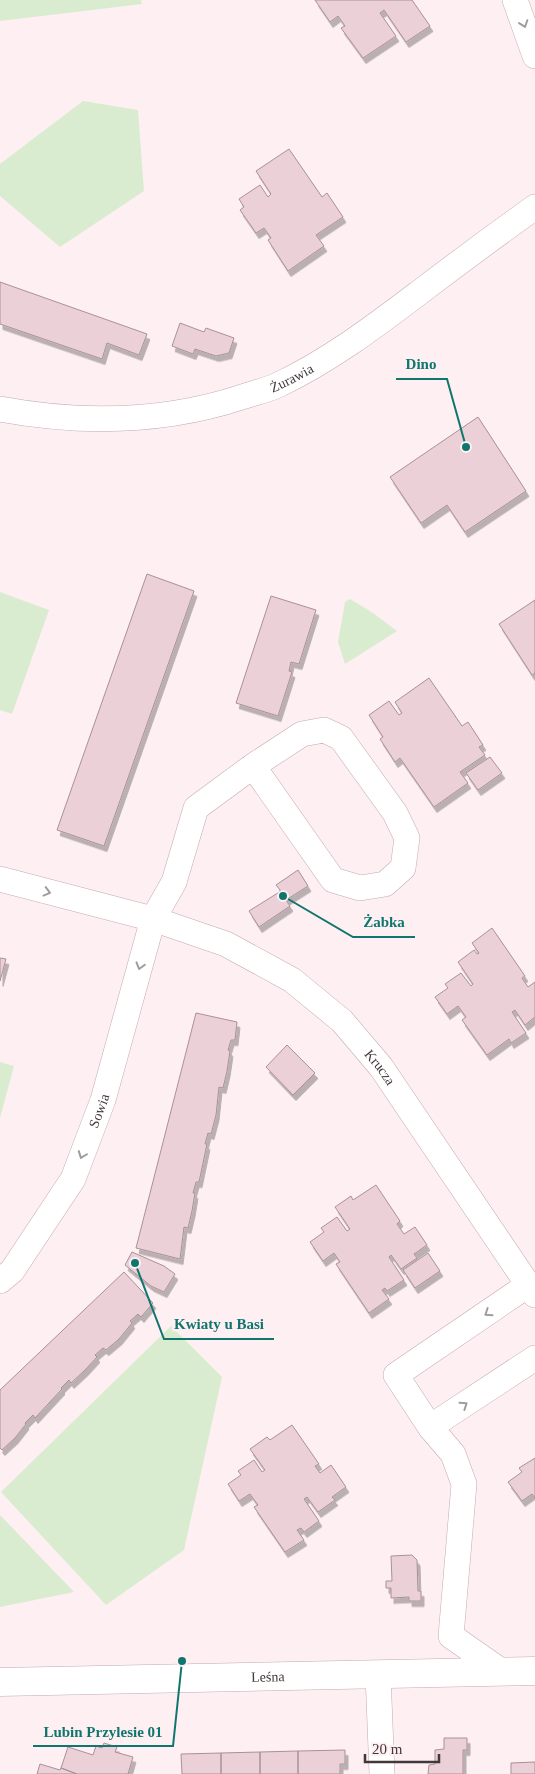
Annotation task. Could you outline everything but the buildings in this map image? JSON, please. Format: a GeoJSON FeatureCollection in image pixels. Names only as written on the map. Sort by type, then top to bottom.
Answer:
{"type":"FeatureCollection","features":[{"type":"Feature","properties":{"kind":"street"},"geometry":{"type":"LineString","coordinates":[[515,0],[533,52]]}},
{"type":"Feature","properties":{"kind":"street","name":"Żurawia"},"geometry":{"type":"LineString","coordinates":[[0,409],[30,414],[78,418],[134,419],[217,405],[277,386],[324,361],[535,206]]}},
{"type":"Feature","properties":{"kind":"street"},"geometry":{"type":"LineString","coordinates":[[153,919],[174,882],[196,808],[253,766],[302,734],[324,730],[341,738],[395,813],[407,838],[402,868],[385,884],[360,888],[333,880],[253,766]]}},
{"type":"Feature","properties":{"kind":"street","name":"Krucza"},"geometry":{"type":"LineString","coordinates":[[0,879],[153,919],[226,944],[292,980],[342,1021],[381,1066],[532,1290]]}},
{"type":"Feature","properties":{"kind":"street","name":"Sowia"},"geometry":{"type":"LineString","coordinates":[[0,1281],[12,1271],[73,1179],[103,1100],[153,919]]}},
{"type":"Feature","properties":{"kind":"street"},"geometry":{"type":"LineString","coordinates":[[501,1671],[451,1636],[464,1484],[454,1454],[430,1428],[396,1375],[532,1290]]}},
{"type":"Feature","properties":{"kind":"street"},"geometry":{"type":"LineString","coordinates":[[430,1428],[535,1358]]}},
{"type":"Feature","properties":{"kind":"street","name":"Leśna"},"geometry":{"type":"LineString","coordinates":[[0,1682],[535,1670]]}},
{"type":"Feature","properties":{"kind":"street"},"geometry":{"type":"LineString","coordinates":[[378,1674],[382,1774]]}},
{"type":"Feature","properties":{"kind":"green space"},"geometry":{"type":"Polygon","coordinates":[[[0,0],[141,0],[142,4],[0,21],[0,0]]]}},
{"type":"Feature","properties":{"kind":"green space"},"geometry":{"type":"Polygon","coordinates":[[[83,101],[138,110],[144,191],[60,247],[0,196],[0,164],[83,101]]]}},
{"type":"Feature","properties":{"kind":"green space"},"geometry":{"type":"Polygon","coordinates":[[[0,592],[49,610],[12,714],[0,710],[0,592]]]}},
{"type":"Feature","properties":{"kind":"green space"},"geometry":{"type":"Polygon","coordinates":[[[350,599],[397,631],[345,664],[338,642],[345,602],[350,599]]]}},
{"type":"Feature","properties":{"kind":"green space"},"geometry":{"type":"Polygon","coordinates":[[[0,1062],[14,1066],[0,1118],[0,1062]]]}},
{"type":"Feature","properties":{"kind":"green space"},"geometry":{"type":"Polygon","coordinates":[[[171,1326],[222,1377],[184,1550],[106,1605],[1,1492],[171,1326]]]}},
{"type":"Feature","properties":{"kind":"green space"},"geometry":{"type":"Polygon","coordinates":[[[0,1515],[74,1592],[0,1607],[0,1515]]]}},
{"type":"Feature","properties":{"kind":"place","name":"Dino"},"geometry":{"type":"Point","coordinates":[466,447]}},
{"type":"Feature","properties":{"kind":"place","name":"Żabka"},"geometry":{"type":"Point","coordinates":[283,896]}},
{"type":"Feature","properties":{"kind":"place","name":"Kwiaty u Basi"},"geometry":{"type":"Point","coordinates":[135,1263]}},
{"type":"Feature","properties":{"kind":"place","name":"Lubin Przylesie 01"},"geometry":{"type":"Point","coordinates":[182,1661]}}]}
